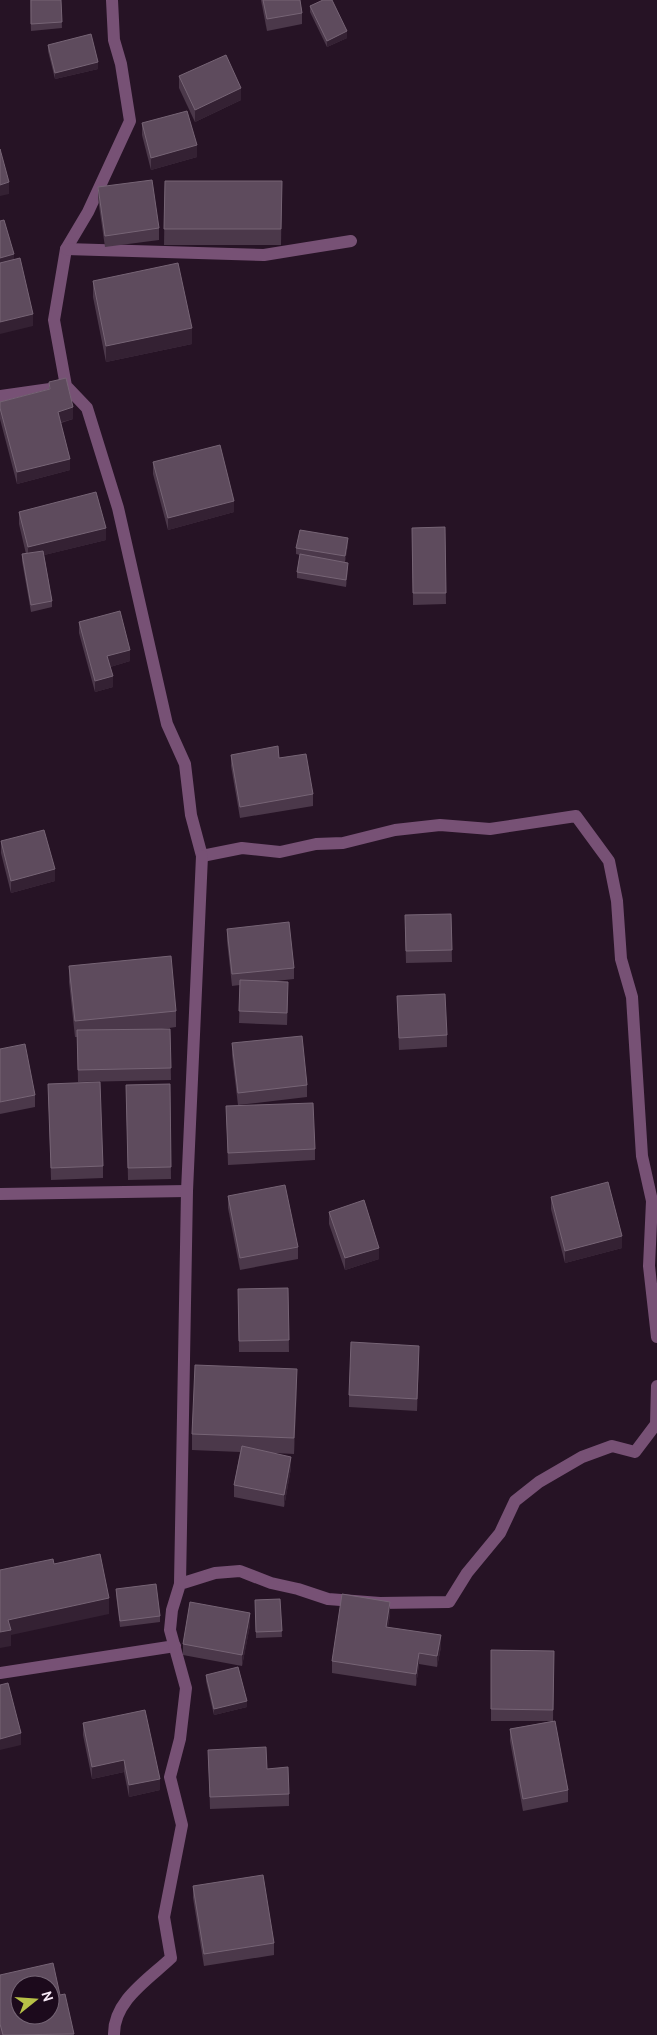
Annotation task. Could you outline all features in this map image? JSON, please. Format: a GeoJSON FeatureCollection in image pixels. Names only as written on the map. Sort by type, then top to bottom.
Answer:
{"type":"FeatureCollection","features":[{"type":"Feature","properties":{"kind":"street"},"geometry":{"type":"LineString","coordinates":[[112,0],[114,40],[121,64],[130,121],[88,212],[66,249],[54,320],[66,386],[87,408],[118,508],[167,724],[185,764],[191,816],[202,856],[187,1191],[180,1584],[172,1610],[170,1630],[186,1688],[180,1739],[170,1777],[182,1825],[164,1917],[170,1958],[135,1990],[124,2004],[114,2035]]}},
{"type":"Feature","properties":{"kind":"street"},"geometry":{"type":"LineString","coordinates":[[66,249],[264,255],[351,241]]}},
{"type":"Feature","properties":{"kind":"street"},"geometry":{"type":"LineString","coordinates":[[0,396],[66,386]]}},
{"type":"Feature","properties":{"kind":"street"},"geometry":{"type":"LineString","coordinates":[[202,856],[242,848],[280,852],[316,844],[343,843],[395,830],[440,825],[490,829],[576,816],[608,861],[617,901],[621,959],[632,997],[642,1156],[652,1201],[649,1266],[657,1337]]}},
{"type":"Feature","properties":{"kind":"street"},"geometry":{"type":"LineString","coordinates":[[0,1194],[187,1191]]}},
{"type":"Feature","properties":{"kind":"street"},"geometry":{"type":"LineString","coordinates":[[180,1584],[215,1573],[240,1571],[271,1583],[298,1588],[328,1599],[380,1603],[449,1602],[467,1572],[500,1533],[515,1501],[539,1482],[582,1457],[612,1446],[635,1452],[656,1424],[657,1386]]}},
{"type":"Feature","properties":{"kind":"street"},"geometry":{"type":"LineString","coordinates":[[0,1673],[175,1646]]}},
{"type":"Feature","properties":{"kind":"building"},"geometry":{"type":"Polygon","coordinates":[[[31,0],[61,0],[62,22],[31,24],[31,0]]]}},
{"type":"Feature","properties":{"kind":"building"},"geometry":{"type":"Polygon","coordinates":[[[263,0],[300,0],[302,13],[267,19],[263,0]]]}},
{"type":"Feature","properties":{"kind":"building"},"geometry":{"type":"Polygon","coordinates":[[[323,0],[332,0],[347,31],[327,41],[310,6],[323,0]]]}},
{"type":"Feature","properties":{"kind":"building"},"geometry":{"type":"Polygon","coordinates":[[[91,34],[98,62],[55,73],[48,45],[91,34]]]}},
{"type":"Feature","properties":{"kind":"building"},"geometry":{"type":"Polygon","coordinates":[[[226,55],[241,88],[195,110],[179,76],[226,55]]]}},
{"type":"Feature","properties":{"kind":"building"},"geometry":{"type":"Polygon","coordinates":[[[187,111],[197,145],[151,158],[142,123],[187,111]]]}},
{"type":"Feature","properties":{"kind":"building"},"geometry":{"type":"Polygon","coordinates":[[[0,149],[9,182],[0,185],[0,149]]]}},
{"type":"Feature","properties":{"kind":"building"},"geometry":{"type":"Polygon","coordinates":[[[152,180],[159,228],[105,236],[98,187],[152,180]]]}},
{"type":"Feature","properties":{"kind":"building"},"geometry":{"type":"Polygon","coordinates":[[[165,181],[282,181],[281,229],[164,229],[165,181]]]}},
{"type":"Feature","properties":{"kind":"building"},"geometry":{"type":"Polygon","coordinates":[[[4,220],[14,254],[0,258],[0,221],[4,220]]]}},
{"type":"Feature","properties":{"kind":"building"},"geometry":{"type":"Polygon","coordinates":[[[20,258],[33,314],[0,322],[0,263],[20,258]]]}},
{"type":"Feature","properties":{"kind":"building"},"geometry":{"type":"Polygon","coordinates":[[[178,263],[192,328],[106,346],[93,281],[178,263]]]}},
{"type":"Feature","properties":{"kind":"building"},"geometry":{"type":"Polygon","coordinates":[[[66,378],[73,407],[58,412],[70,459],[17,472],[0,402],[50,389],[49,382],[66,378]]]}},
{"type":"Feature","properties":{"kind":"building"},"geometry":{"type":"Polygon","coordinates":[[[220,445],[234,501],[168,518],[153,462],[220,445]]]}},
{"type":"Feature","properties":{"kind":"building"},"geometry":{"type":"Polygon","coordinates":[[[96,492],[106,528],[28,547],[19,512],[96,492]]]}},
{"type":"Feature","properties":{"kind":"building"},"geometry":{"type":"Polygon","coordinates":[[[445,527],[446,593],[413,593],[412,528],[445,527]]]}},
{"type":"Feature","properties":{"kind":"building"},"geometry":{"type":"Polygon","coordinates":[[[300,530],[348,538],[345,556],[296,548],[300,530]]]}},
{"type":"Feature","properties":{"kind":"building"},"geometry":{"type":"Polygon","coordinates":[[[43,551],[52,601],[31,605],[22,554],[43,551]]]}},
{"type":"Feature","properties":{"kind":"building"},"geometry":{"type":"Polygon","coordinates":[[[300,554],[348,563],[346,580],[297,572],[300,554]]]}},
{"type":"Feature","properties":{"kind":"building"},"geometry":{"type":"Polygon","coordinates":[[[120,611],[130,650],[107,656],[113,676],[95,681],[79,622],[120,611]]]}},
{"type":"Feature","properties":{"kind":"building"},"geometry":{"type":"Polygon","coordinates":[[[278,746],[279,758],[306,754],[313,794],[240,807],[231,755],[278,746]]]}},
{"type":"Feature","properties":{"kind":"building"},"geometry":{"type":"Polygon","coordinates":[[[44,830],[55,869],[11,881],[1,841],[44,830]]]}},
{"type":"Feature","properties":{"kind":"building"},"geometry":{"type":"Polygon","coordinates":[[[451,914],[452,950],[406,951],[405,915],[451,914]]]}},
{"type":"Feature","properties":{"kind":"building"},"geometry":{"type":"Polygon","coordinates":[[[289,922],[294,968],[232,974],[227,929],[289,922]]]}},
{"type":"Feature","properties":{"kind":"building"},"geometry":{"type":"Polygon","coordinates":[[[171,956],[176,1011],[75,1021],[69,966],[171,956]]]}},
{"type":"Feature","properties":{"kind":"building"},"geometry":{"type":"Polygon","coordinates":[[[240,980],[288,982],[287,1013],[239,1011],[240,980]]]}},
{"type":"Feature","properties":{"kind":"building"},"geometry":{"type":"Polygon","coordinates":[[[445,994],[447,1035],[399,1038],[397,996],[445,994]]]}},
{"type":"Feature","properties":{"kind":"building"},"geometry":{"type":"Polygon","coordinates":[[[170,1029],[171,1068],[78,1070],[77,1030],[170,1029]]]}},
{"type":"Feature","properties":{"kind":"building"},"geometry":{"type":"Polygon","coordinates":[[[302,1036],[307,1085],[238,1093],[232,1043],[302,1036]]]}},
{"type":"Feature","properties":{"kind":"building"},"geometry":{"type":"Polygon","coordinates":[[[25,1044],[35,1095],[0,1102],[0,1049],[25,1044]]]}},
{"type":"Feature","properties":{"kind":"building"},"geometry":{"type":"Polygon","coordinates":[[[100,1082],[103,1166],[51,1168],[48,1084],[100,1082]]]}},
{"type":"Feature","properties":{"kind":"building"},"geometry":{"type":"Polygon","coordinates":[[[170,1084],[171,1167],[128,1168],[126,1085],[170,1084]]]}},
{"type":"Feature","properties":{"kind":"building"},"geometry":{"type":"Polygon","coordinates":[[[313,1103],[315,1149],[228,1153],[226,1106],[313,1103]]]}},
{"type":"Feature","properties":{"kind":"building"},"geometry":{"type":"Polygon","coordinates":[[[608,1182],[622,1236],[565,1251],[551,1197],[608,1182]]]}},
{"type":"Feature","properties":{"kind":"building"},"geometry":{"type":"Polygon","coordinates":[[[285,1185],[298,1247],[240,1258],[228,1196],[285,1185]]]}},
{"type":"Feature","properties":{"kind":"building"},"geometry":{"type":"Polygon","coordinates":[[[364,1200],[379,1248],[345,1258],[329,1212],[364,1200]]]}},
{"type":"Feature","properties":{"kind":"building"},"geometry":{"type":"Polygon","coordinates":[[[288,1288],[289,1340],[239,1341],[238,1289],[288,1288]]]}},
{"type":"Feature","properties":{"kind":"building"},"geometry":{"type":"Polygon","coordinates":[[[351,1342],[419,1346],[417,1399],[349,1395],[351,1342]]]}},
{"type":"Feature","properties":{"kind":"building"},"geometry":{"type":"Polygon","coordinates":[[[195,1365],[297,1369],[294,1438],[192,1434],[195,1365]]]}},
{"type":"Feature","properties":{"kind":"building"},"geometry":{"type":"Polygon","coordinates":[[[242,1446],[291,1457],[284,1495],[234,1485],[242,1446]]]}},
{"type":"Feature","properties":{"kind":"building"},"geometry":{"type":"Polygon","coordinates":[[[100,1554],[109,1598],[8,1620],[11,1630],[0,1632],[0,1570],[53,1559],[54,1564],[100,1554]]]}},
{"type":"Feature","properties":{"kind":"building"},"geometry":{"type":"Polygon","coordinates":[[[156,1584],[160,1616],[120,1621],[116,1589],[156,1584]]]}},
{"type":"Feature","properties":{"kind":"building"},"geometry":{"type":"Polygon","coordinates":[[[342,1594],[390,1602],[386,1627],[441,1635],[437,1656],[419,1653],[416,1674],[332,1661],[342,1594]]]}},
{"type":"Feature","properties":{"kind":"building"},"geometry":{"type":"Polygon","coordinates":[[[280,1599],[282,1631],[256,1632],[255,1600],[280,1599]]]}},
{"type":"Feature","properties":{"kind":"building"},"geometry":{"type":"Polygon","coordinates":[[[190,1602],[250,1613],[242,1655],[183,1644],[190,1602]]]}},
{"type":"Feature","properties":{"kind":"building"},"geometry":{"type":"Polygon","coordinates":[[[491,1650],[554,1651],[553,1710],[491,1709],[491,1650]]]}},
{"type":"Feature","properties":{"kind":"building"},"geometry":{"type":"Polygon","coordinates":[[[238,1667],[247,1701],[214,1709],[206,1675],[238,1667]]]}},
{"type":"Feature","properties":{"kind":"building"},"geometry":{"type":"Polygon","coordinates":[[[8,1683],[21,1733],[0,1739],[0,1685],[8,1683]]]}},
{"type":"Feature","properties":{"kind":"building"},"geometry":{"type":"Polygon","coordinates":[[[145,1710],[160,1779],[129,1785],[124,1760],[92,1767],[83,1723],[145,1710]]]}},
{"type":"Feature","properties":{"kind":"building"},"geometry":{"type":"Polygon","coordinates":[[[555,1721],[568,1790],[523,1799],[510,1729],[555,1721]]]}},
{"type":"Feature","properties":{"kind":"building"},"geometry":{"type":"Polygon","coordinates":[[[266,1747],[267,1769],[288,1767],[289,1794],[210,1797],[208,1750],[266,1747]]]}},
{"type":"Feature","properties":{"kind":"building"},"geometry":{"type":"Polygon","coordinates":[[[263,1875],[274,1943],[204,1954],[193,1886],[263,1875]]]}},
{"type":"Feature","properties":{"kind":"building"},"geometry":{"type":"Polygon","coordinates":[[[53,1963],[56,1975],[10,1975],[10,2025],[60,2025],[60,1995],[65,1994],[74,2034],[3,2035],[0,2024],[0,1975],[53,1963]]]}}]}
